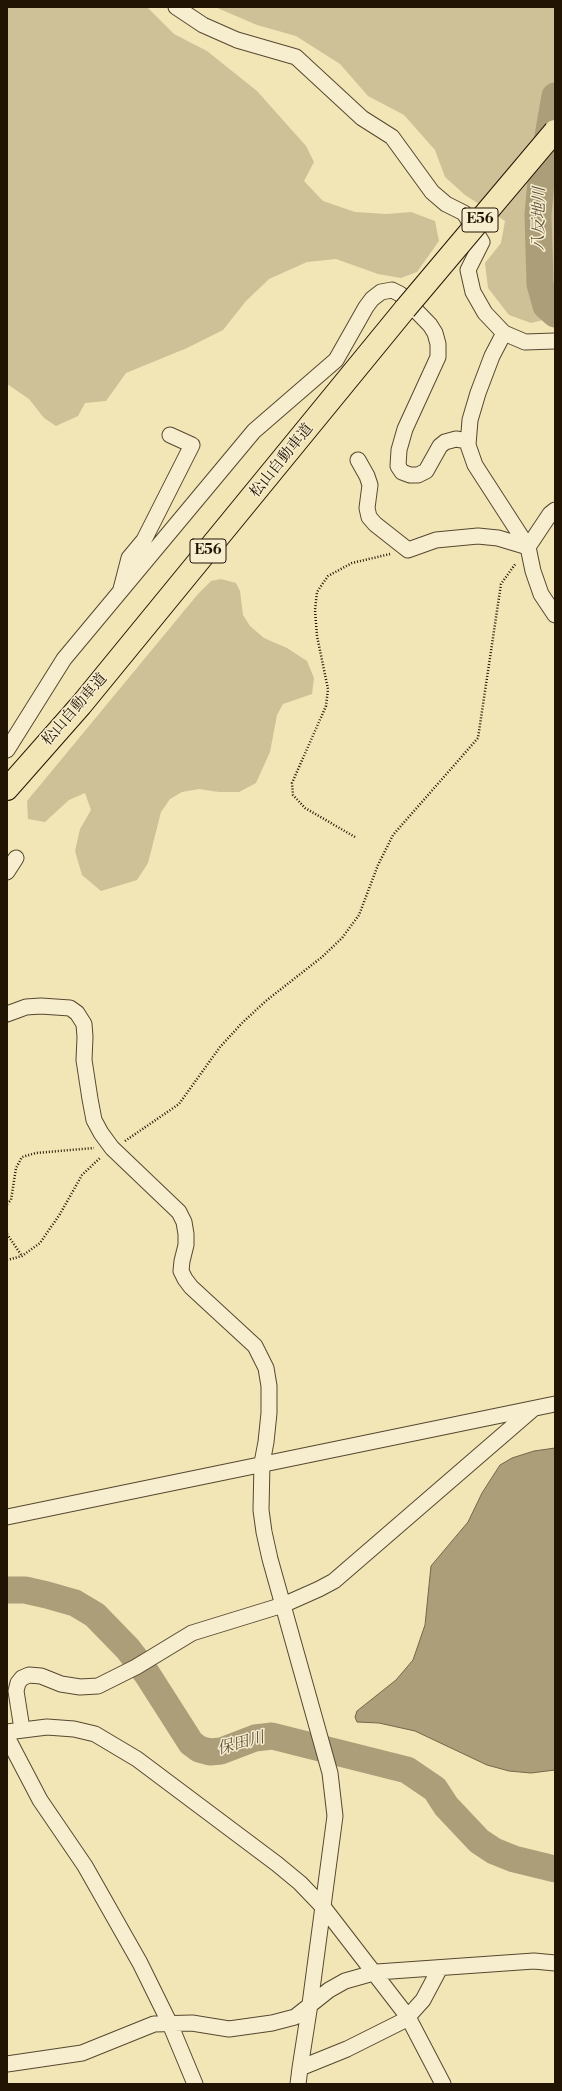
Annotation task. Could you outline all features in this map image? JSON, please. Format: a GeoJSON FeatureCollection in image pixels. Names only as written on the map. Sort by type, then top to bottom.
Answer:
{"type":"FeatureCollection","features":[{"type":"Feature","properties":{"kind":"highway","name":"松山自動車道"},"geometry":{"type":"LineString","coordinates":[[7,789],[106,674],[405,309],[555,131]]}},
{"type":"Feature","properties":{"kind":"street"},"geometry":{"type":"LineString","coordinates":[[176,7],[203,25],[237,40],[296,57],[362,118],[392,137],[432,192],[446,204],[464,213],[482,242],[468,270],[474,292],[485,313],[504,333],[524,342],[555,341]]}},
{"type":"Feature","properties":{"kind":"street"},"geometry":{"type":"LineString","coordinates":[[7,750],[64,659],[254,431],[336,360],[372,298],[381,292],[392,290],[400,294],[430,325],[435,333],[438,344],[438,357],[405,429],[397,458],[398,466],[402,472],[410,476],[418,475],[426,472],[440,446],[445,442],[456,439],[468,441]]}},
{"type":"Feature","properties":{"kind":"street"},"geometry":{"type":"LineString","coordinates":[[504,333],[492,356],[478,393],[470,420],[468,441],[475,465],[528,547],[533,571],[541,594],[555,615]]}},
{"type":"Feature","properties":{"kind":"street"},"geometry":{"type":"LineString","coordinates":[[120,593],[129,558],[144,540],[192,445],[170,435]]}},
{"type":"Feature","properties":{"kind":"street"},"geometry":{"type":"LineString","coordinates":[[358,460],[370,485],[367,508],[369,517],[375,524],[408,550],[436,540],[478,536],[498,538],[528,547]]}},
{"type":"Feature","properties":{"kind":"street"},"geometry":{"type":"LineString","coordinates":[[528,547],[550,514],[555,510]]}},
{"type":"Feature","properties":{"kind":"street"},"geometry":{"type":"LineString","coordinates":[[7,872],[16,858]]}},
{"type":"Feature","properties":{"kind":"street"},"geometry":{"type":"LineString","coordinates":[[7,1014],[26,1007],[41,1006],[70,1008],[78,1013],[84,1024],[84,1060],[94,1120],[100,1133],[112,1148],[179,1212],[184,1222],[186,1234],[186,1245],[181,1271],[185,1279],[191,1287],[255,1346],[266,1368],[269,1386],[269,1413],[262,1463],[261,1510],[263,1524],[270,1559],[330,1774],[335,1816],[324,1908],[298,2084]]}},
{"type":"Feature","properties":{"kind":"street"},"geometry":{"type":"LineString","coordinates":[[7,1517],[262,1463],[555,1404]]}},
{"type":"Feature","properties":{"kind":"street"},"geometry":{"type":"LineString","coordinates":[[22,1730],[16,1691],[18,1683],[22,1678],[29,1675],[41,1676],[61,1684],[80,1687],[98,1686],[142,1663],[192,1633],[283,1604],[334,1581],[533,1409]]}},
{"type":"Feature","properties":{"kind":"street"},"geometry":{"type":"LineString","coordinates":[[7,1732],[47,1727],[74,1729],[95,1734],[115,1744],[137,1759],[277,1864],[300,1883],[324,1908],[408,2018],[443,2084]]}},
{"type":"Feature","properties":{"kind":"street"},"geometry":{"type":"LineString","coordinates":[[7,1737],[40,1800],[85,1866],[140,1962],[170,2024],[194,2084]]}},
{"type":"Feature","properties":{"kind":"street"},"geometry":{"type":"LineString","coordinates":[[7,2064],[82,2052],[117,2040],[140,2028],[154,2024],[192,2023],[229,2029],[248,2027],[287,2019],[299,2014],[310,2004],[345,1981],[373,1973],[534,1961],[555,1963]]}},
{"type":"Feature","properties":{"kind":"street"},"geometry":{"type":"LineString","coordinates":[[300,2068],[347,2049],[408,2018],[423,2000],[440,1968]]}},
{"type":"Feature","properties":{"kind":"path"},"geometry":{"type":"LineString","coordinates":[[7,1260],[22,1256],[40,1243],[60,1214],[74,1187],[90,1166],[112,1148],[128,1140],[179,1104],[220,1047],[243,1022],[266,1000],[322,957],[342,938],[359,915],[378,865],[393,835],[478,738],[501,584],[528,547]]}},
{"type":"Feature","properties":{"kind":"path"},"geometry":{"type":"LineString","coordinates":[[355,837],[305,808],[293,795],[292,783],[315,734],[327,700],[328,689],[317,636],[315,610],[317,592],[328,576],[352,563],[408,550]]}},
{"type":"Feature","properties":{"kind":"path"},"geometry":{"type":"LineString","coordinates":[[7,1204],[11,1200],[16,1168],[22,1157],[36,1153],[112,1148]]}},
{"type":"Feature","properties":{"kind":"path"},"geometry":{"type":"LineString","coordinates":[[7,1234],[22,1256]]}},
{"type":"Feature","properties":{"kind":"shaded area"},"geometry":{"type":"Polygon","coordinates":[[[7,7],[147,7],[174,34],[207,51],[257,91],[306,146],[314,162],[304,181],[323,201],[355,212],[387,214],[411,212],[435,221],[439,241],[417,272],[401,278],[378,274],[336,259],[307,262],[269,279],[246,301],[223,330],[187,348],[126,373],[106,401],[85,403],[78,416],[56,426],[44,418],[29,399],[7,384],[7,7]]]}},
{"type":"Feature","properties":{"kind":"shaded area"},"geometry":{"type":"Polygon","coordinates":[[[215,7],[555,7],[555,317],[531,323],[509,315],[488,288],[485,263],[501,243],[505,221],[465,195],[445,177],[435,150],[404,115],[368,96],[340,64],[296,36],[257,25],[215,7]]]}},
{"type":"Feature","properties":{"kind":"shaded area"},"geometry":{"type":"Polygon","coordinates":[[[221,579],[236,583],[240,591],[243,615],[250,626],[264,638],[287,648],[307,661],[314,678],[312,694],[283,704],[277,715],[270,752],[256,783],[239,792],[219,792],[199,789],[182,792],[170,799],[161,812],[148,863],[137,880],[101,891],[82,875],[75,851],[80,829],[91,810],[85,793],[69,800],[45,822],[28,819],[27,801],[198,594],[211,581],[221,579]]]}},
{"type":"Feature","properties":{"kind":"shaded area"},"geometry":{"type":"Polygon","coordinates":[[[555,1448],[555,1770],[531,1773],[509,1771],[487,1765],[415,1731],[379,1723],[357,1722],[355,1717],[357,1711],[396,1680],[413,1660],[425,1625],[431,1566],[468,1522],[482,1493],[500,1465],[512,1458],[534,1451],[555,1448]]]}},
{"type":"Feature","properties":{"kind":"waterway","name":"八反地川"},"geometry":{"type":"LineString","coordinates":[[555,96],[542,170],[538,215],[540,284],[546,306],[555,314]]}},
{"type":"Feature","properties":{"kind":"waterway","name":"保田川"},"geometry":{"type":"LineString","coordinates":[[7,1590],[25,1590],[47,1595],[75,1603],[95,1615],[128,1649],[147,1674],[191,1743],[199,1749],[210,1752],[221,1751],[255,1738],[272,1736],[407,1770],[435,1789],[446,1806],[479,1841],[494,1851],[514,1859],[555,1869]]}}]}
